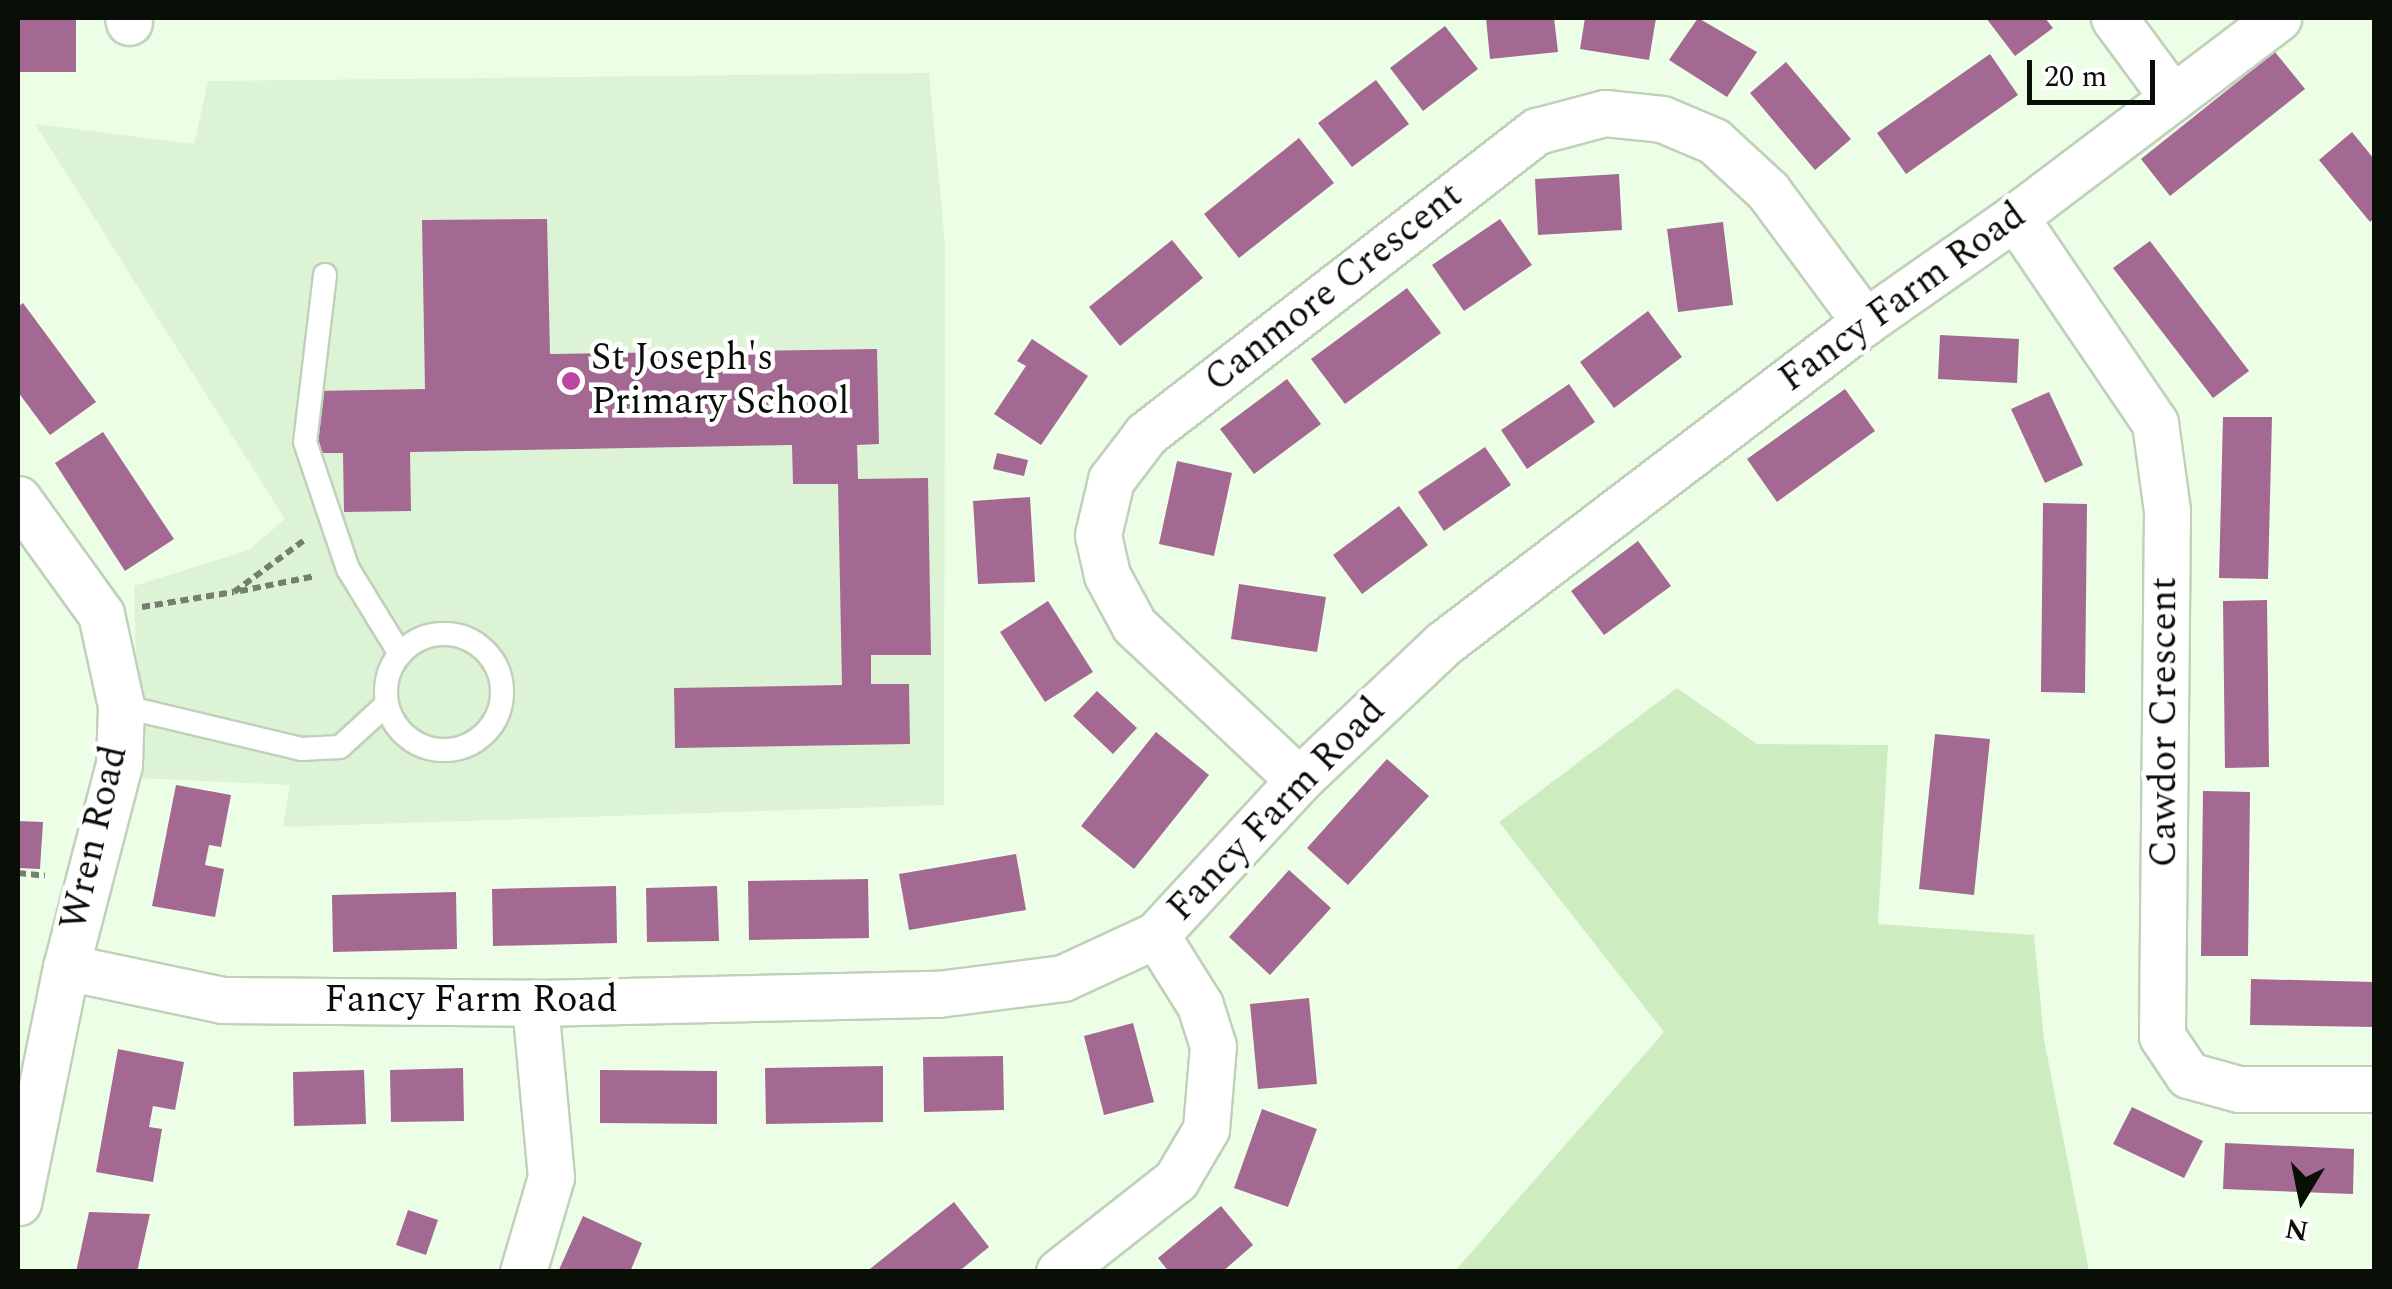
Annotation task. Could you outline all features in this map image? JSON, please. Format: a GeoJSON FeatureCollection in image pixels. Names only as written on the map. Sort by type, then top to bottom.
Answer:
{"type":"FeatureCollection","features":[{"type":"Feature","properties":{"kind":"street"},"geometry":{"type":"LineString","coordinates":[[2114,18],[2173,98]]}},
{"type":"Feature","properties":{"kind":"street","name":"Fancy Farm Road"},"geometry":{"type":"LineString","coordinates":[[66,966],[222,1000],[535,1003],[938,994],[1063,978],[1156,935],[1299,780],[1444,643],[1865,322],[2015,217],[2278,18]]}},
{"type":"Feature","properties":{"kind":"street","name":"Canmore Crescent"},"geometry":{"type":"LineString","coordinates":[[1299,780],[1134,625],[1107,575],[1098,534],[1110,480],[1146,434],[1537,131],[1605,113],[1662,119],[1714,141],[1768,191],[1865,322]]}},
{"type":"Feature","properties":{"kind":"street","name":"Cawdor Crescent"},"geometry":{"type":"LineString","coordinates":[[2015,217],[2155,423],[2167,511],[2162,1036],[2188,1075],[2239,1089],[2374,1089]]}},
{"type":"Feature","properties":{"kind":"street","name":"Wren Road"},"geometry":{"type":"LineString","coordinates":[[18,499],[101,614],[121,706],[119,764],[66,966],[18,1202]]}},
{"type":"Feature","properties":{"kind":"street"},"geometry":{"type":"LineString","coordinates":[[1058,1272],[1176,1180],[1206,1129],[1213,1046],[1200,1005],[1156,935]]}},
{"type":"Feature","properties":{"kind":"street"},"geometry":{"type":"LineString","coordinates":[[523,1272],[552,1177],[535,1003]]}},
{"type":"Feature","properties":{"kind":"lane"},"geometry":{"type":"LineString","coordinates":[[325,274],[304,416],[304,442],[348,569],[400,654]]}},
{"type":"Feature","properties":{"kind":"lane"},"geometry":{"type":"LineString","coordinates":[[441,634],[474,642],[496,667],[502,683],[500,711],[478,740],[448,751],[421,746],[406,737],[387,704],[386,682],[400,654],[426,637],[441,634]]}},
{"type":"Feature","properties":{"kind":"lane"},"geometry":{"type":"LineString","coordinates":[[121,706],[301,749],[340,748],[387,704]]}},
{"type":"Feature","properties":{"kind":"path"},"geometry":{"type":"LineString","coordinates":[[234,592],[330,521]]}},
{"type":"Feature","properties":{"kind":"path"},"geometry":{"type":"LineString","coordinates":[[101,614],[348,569]]}},
{"type":"Feature","properties":{"kind":"shaded area","name":"St Joseph's Primary School"},"geometry":{"type":"Polygon","coordinates":[[[929,73],[945,243],[944,805],[283,827],[290,785],[139,778],[134,586],[249,550],[285,519],[35,124],[194,144],[208,81],[929,73]]]}},
{"type":"Feature","properties":{"kind":"shaded area"},"geometry":{"type":"Polygon","coordinates":[[[1677,688],[1757,744],[1888,745],[1878,924],[2034,935],[2044,1039],[2089,1271],[1455,1271],[1664,1032],[1499,822],[1677,688]]]}},
{"type":"Feature","properties":{"kind":"building"},"geometry":{"type":"Polygon","coordinates":[[[18,18],[76,18],[76,72],[18,72],[18,18]]]}},
{"type":"Feature","properties":{"kind":"building"},"geometry":{"type":"Polygon","coordinates":[[[1486,18],[1554,18],[1558,52],[1490,59],[1486,18]]]}},
{"type":"Feature","properties":{"kind":"building"},"geometry":{"type":"Polygon","coordinates":[[[1585,18],[1656,18],[1649,60],[1580,49],[1585,18]]]}},
{"type":"Feature","properties":{"kind":"building"},"geometry":{"type":"Polygon","coordinates":[[[1698,18],[1757,52],[1727,97],[1669,60],[1698,18]]]}},
{"type":"Feature","properties":{"kind":"building"},"geometry":{"type":"Polygon","coordinates":[[[1986,18],[2045,18],[2053,28],[2015,56],[1986,18]]]}},
{"type":"Feature","properties":{"kind":"building"},"geometry":{"type":"Polygon","coordinates":[[[1445,26],[1478,69],[1423,111],[1390,68],[1445,26]]]}},
{"type":"Feature","properties":{"kind":"building"},"geometry":{"type":"Polygon","coordinates":[[[2275,52],[2305,89],[2170,196],[2141,159],[2275,52]]]}},
{"type":"Feature","properties":{"kind":"building"},"geometry":{"type":"Polygon","coordinates":[[[1990,54],[2018,95],[1906,174],[1877,133],[1990,54]]]}},
{"type":"Feature","properties":{"kind":"building"},"geometry":{"type":"Polygon","coordinates":[[[1786,62],[1851,139],[1815,170],[1750,93],[1786,62]]]}},
{"type":"Feature","properties":{"kind":"building"},"geometry":{"type":"Polygon","coordinates":[[[1376,80],[1409,124],[1352,167],[1318,123],[1376,80]]]}},
{"type":"Feature","properties":{"kind":"building"},"geometry":{"type":"Polygon","coordinates":[[[2352,132],[2374,159],[2374,218],[2370,222],[2319,160],[2352,132]]]}},
{"type":"Feature","properties":{"kind":"building"},"geometry":{"type":"Polygon","coordinates":[[[1299,138],[1334,183],[1239,258],[1204,214],[1299,138]]]}},
{"type":"Feature","properties":{"kind":"building"},"geometry":{"type":"Polygon","coordinates":[[[1619,174],[1622,230],[1538,235],[1535,179],[1619,174]]]}},
{"type":"Feature","properties":{"kind":"building"},"geometry":{"type":"Polygon","coordinates":[[[547,219],[550,354],[877,349],[879,444],[857,445],[858,479],[928,478],[931,655],[871,655],[871,684],[909,684],[910,744],[675,748],[674,688],[842,685],[838,484],[793,484],[792,445],[410,452],[411,511],[344,512],[343,453],[316,453],[315,391],[425,389],[422,220],[547,219]]]}},
{"type":"Feature","properties":{"kind":"building"},"geometry":{"type":"Polygon","coordinates":[[[1500,219],[1532,265],[1464,311],[1432,265],[1500,219]]]}},
{"type":"Feature","properties":{"kind":"building"},"geometry":{"type":"Polygon","coordinates":[[[1723,222],[1733,305],[1678,312],[1667,229],[1723,222]]]}},
{"type":"Feature","properties":{"kind":"building"},"geometry":{"type":"Polygon","coordinates":[[[1172,240],[1203,278],[1120,346],[1089,307],[1172,240]]]}},
{"type":"Feature","properties":{"kind":"building"},"geometry":{"type":"Polygon","coordinates":[[[2150,241],[2249,371],[2213,398],[2113,268],[2150,241]]]}},
{"type":"Feature","properties":{"kind":"building"},"geometry":{"type":"Polygon","coordinates":[[[1407,288],[1441,333],[1345,404],[1311,359],[1407,288]]]}},
{"type":"Feature","properties":{"kind":"building"},"geometry":{"type":"Polygon","coordinates":[[[23,303],[96,402],[50,435],[18,392],[18,307],[23,303]]]}},
{"type":"Feature","properties":{"kind":"building"},"geometry":{"type":"Polygon","coordinates":[[[1648,311],[1682,357],[1614,408],[1580,362],[1648,311]]]}},
{"type":"Feature","properties":{"kind":"building"},"geometry":{"type":"Polygon","coordinates":[[[1940,335],[2019,339],[2017,383],[1938,379],[1940,335]]]}},
{"type":"Feature","properties":{"kind":"building"},"geometry":{"type":"Polygon","coordinates":[[[1032,339],[1088,376],[1041,445],[994,414],[1026,366],[1017,361],[1032,339]]]}},
{"type":"Feature","properties":{"kind":"building"},"geometry":{"type":"Polygon","coordinates":[[[1287,379],[1321,424],[1254,474],[1220,429],[1287,379]]]}},
{"type":"Feature","properties":{"kind":"building"},"geometry":{"type":"Polygon","coordinates":[[[1569,384],[1595,422],[1527,469],[1501,430],[1569,384]]]}},
{"type":"Feature","properties":{"kind":"building"},"geometry":{"type":"Polygon","coordinates":[[[1845,389],[1875,431],[1777,502],[1747,459],[1845,389]]]}},
{"type":"Feature","properties":{"kind":"building"},"geometry":{"type":"Polygon","coordinates":[[[2049,392],[2083,465],[2045,483],[2011,409],[2049,392]]]}},
{"type":"Feature","properties":{"kind":"building"},"geometry":{"type":"Polygon","coordinates":[[[2223,417],[2272,417],[2268,579],[2219,578],[2223,417]]]}},
{"type":"Feature","properties":{"kind":"building"},"geometry":{"type":"Polygon","coordinates":[[[103,432],[174,539],[125,571],[55,463],[103,432]]]}},
{"type":"Feature","properties":{"kind":"building"},"geometry":{"type":"Polygon","coordinates":[[[1485,447],[1511,485],[1444,531],[1418,492],[1485,447]]]}},
{"type":"Feature","properties":{"kind":"building"},"geometry":{"type":"Polygon","coordinates":[[[997,453],[1028,460],[1024,476],[993,469],[997,453]]]}},
{"type":"Feature","properties":{"kind":"building"},"geometry":{"type":"Polygon","coordinates":[[[1177,461],[1232,473],[1214,556],[1159,544],[1177,461]]]}},
{"type":"Feature","properties":{"kind":"building"},"geometry":{"type":"Polygon","coordinates":[[[1030,497],[1035,582],[978,584],[973,501],[1030,497]]]}},
{"type":"Feature","properties":{"kind":"building"},"geometry":{"type":"Polygon","coordinates":[[[2043,503],[2087,504],[2085,693],[2041,692],[2043,503]]]}},
{"type":"Feature","properties":{"kind":"building"},"geometry":{"type":"Polygon","coordinates":[[[1399,506],[1428,545],[1362,594],[1333,555],[1399,506]]]}},
{"type":"Feature","properties":{"kind":"building"},"geometry":{"type":"Polygon","coordinates":[[[1638,541],[1671,586],[1604,635],[1571,591],[1638,541]]]}},
{"type":"Feature","properties":{"kind":"building"},"geometry":{"type":"Polygon","coordinates":[[[1239,584],[1326,597],[1317,652],[1231,639],[1239,584]]]}},
{"type":"Feature","properties":{"kind":"building"},"geometry":{"type":"Polygon","coordinates":[[[2267,600],[2269,767],[2225,768],[2223,601],[2267,600]]]}},
{"type":"Feature","properties":{"kind":"building"},"geometry":{"type":"Polygon","coordinates":[[[1048,601],[1093,672],[1045,702],[1000,632],[1048,601]]]}},
{"type":"Feature","properties":{"kind":"building"},"geometry":{"type":"Polygon","coordinates":[[[1097,691],[1137,728],[1113,754],[1073,716],[1097,691]]]}},
{"type":"Feature","properties":{"kind":"building"},"geometry":{"type":"Polygon","coordinates":[[[1156,732],[1209,775],[1134,869],[1081,826],[1156,732]]]}},
{"type":"Feature","properties":{"kind":"building"},"geometry":{"type":"Polygon","coordinates":[[[1935,734],[1990,739],[1974,895],[1919,889],[1935,734]]]}},
{"type":"Feature","properties":{"kind":"building"},"geometry":{"type":"Polygon","coordinates":[[[1387,759],[1429,796],[1348,885],[1307,848],[1387,759]]]}},
{"type":"Feature","properties":{"kind":"building"},"geometry":{"type":"Polygon","coordinates":[[[176,785],[231,795],[221,847],[209,845],[205,865],[224,869],[215,917],[152,906],[176,785]]]}},
{"type":"Feature","properties":{"kind":"building"},"geometry":{"type":"Polygon","coordinates":[[[2203,791],[2250,792],[2248,956],[2201,956],[2203,791]]]}},
{"type":"Feature","properties":{"kind":"building"},"geometry":{"type":"Polygon","coordinates":[[[18,821],[43,822],[40,869],[18,868],[18,821]]]}},
{"type":"Feature","properties":{"kind":"building"},"geometry":{"type":"Polygon","coordinates":[[[1016,854],[1026,910],[909,930],[899,874],[1016,854]]]}},
{"type":"Feature","properties":{"kind":"building"},"geometry":{"type":"Polygon","coordinates":[[[1289,870],[1331,908],[1270,975],[1229,937],[1289,870]]]}},
{"type":"Feature","properties":{"kind":"building"},"geometry":{"type":"Polygon","coordinates":[[[868,879],[869,938],[749,940],[748,881],[868,879]]]}},
{"type":"Feature","properties":{"kind":"building"},"geometry":{"type":"Polygon","coordinates":[[[616,886],[617,943],[493,946],[492,889],[616,886]]]}},
{"type":"Feature","properties":{"kind":"building"},"geometry":{"type":"Polygon","coordinates":[[[717,886],[719,941],[647,942],[646,888],[717,886]]]}},
{"type":"Feature","properties":{"kind":"building"},"geometry":{"type":"Polygon","coordinates":[[[456,892],[457,949],[333,952],[332,895],[456,892]]]}},
{"type":"Feature","properties":{"kind":"building"},"geometry":{"type":"Polygon","coordinates":[[[2251,979],[2374,982],[2374,1027],[2250,1025],[2251,979]]]}},
{"type":"Feature","properties":{"kind":"building"},"geometry":{"type":"Polygon","coordinates":[[[1309,998],[1317,1084],[1258,1089],[1250,1004],[1309,998]]]}},
{"type":"Feature","properties":{"kind":"building"},"geometry":{"type":"Polygon","coordinates":[[[1133,1023],[1154,1102],[1104,1115],[1084,1036],[1133,1023]]]}},
{"type":"Feature","properties":{"kind":"building"},"geometry":{"type":"Polygon","coordinates":[[[118,1049],[184,1062],[175,1110],[153,1106],[149,1127],[162,1129],[153,1182],[96,1172],[118,1049]]]}},
{"type":"Feature","properties":{"kind":"building"},"geometry":{"type":"Polygon","coordinates":[[[1003,1056],[1004,1110],[924,1112],[923,1057],[1003,1056]]]}},
{"type":"Feature","properties":{"kind":"building"},"geometry":{"type":"Polygon","coordinates":[[[883,1066],[883,1122],[766,1124],[765,1068],[883,1066]]]}},
{"type":"Feature","properties":{"kind":"building"},"geometry":{"type":"Polygon","coordinates":[[[463,1068],[464,1121],[391,1122],[390,1070],[463,1068]]]}},
{"type":"Feature","properties":{"kind":"building"},"geometry":{"type":"Polygon","coordinates":[[[364,1070],[366,1124],[294,1126],[293,1072],[364,1070]]]}},
{"type":"Feature","properties":{"kind":"building"},"geometry":{"type":"Polygon","coordinates":[[[600,1070],[717,1071],[717,1124],[600,1123],[600,1070]]]}},
{"type":"Feature","properties":{"kind":"building"},"geometry":{"type":"Polygon","coordinates":[[[2132,1107],[2203,1141],[2184,1178],[2113,1144],[2132,1107]]]}},
{"type":"Feature","properties":{"kind":"building"},"geometry":{"type":"Polygon","coordinates":[[[1262,1109],[1317,1129],[1288,1207],[1234,1188],[1262,1109]]]}},
{"type":"Feature","properties":{"kind":"building"},"geometry":{"type":"Polygon","coordinates":[[[2225,1143],[2354,1149],[2353,1194],[2223,1189],[2225,1143]]]}},
{"type":"Feature","properties":{"kind":"building"},"geometry":{"type":"Polygon","coordinates":[[[954,1202],[989,1247],[958,1272],[866,1272],[954,1202]]]}},
{"type":"Feature","properties":{"kind":"building"},"geometry":{"type":"Polygon","coordinates":[[[1221,1206],[1253,1245],[1222,1272],[1169,1272],[1158,1258],[1221,1206]]]}},
{"type":"Feature","properties":{"kind":"building"},"geometry":{"type":"Polygon","coordinates":[[[408,1210],[438,1220],[426,1255],[396,1245],[408,1210]]]}},
{"type":"Feature","properties":{"kind":"building"},"geometry":{"type":"Polygon","coordinates":[[[89,1212],[150,1214],[137,1272],[76,1272],[89,1212]]]}},
{"type":"Feature","properties":{"kind":"building"},"geometry":{"type":"Polygon","coordinates":[[[583,1216],[642,1243],[630,1272],[558,1272],[583,1216]]]}},
{"type":"Feature","properties":{"kind":"place","name":"St Joseph's Primary School"},"geometry":{"type":"Point","coordinates":[571,381]}}]}
